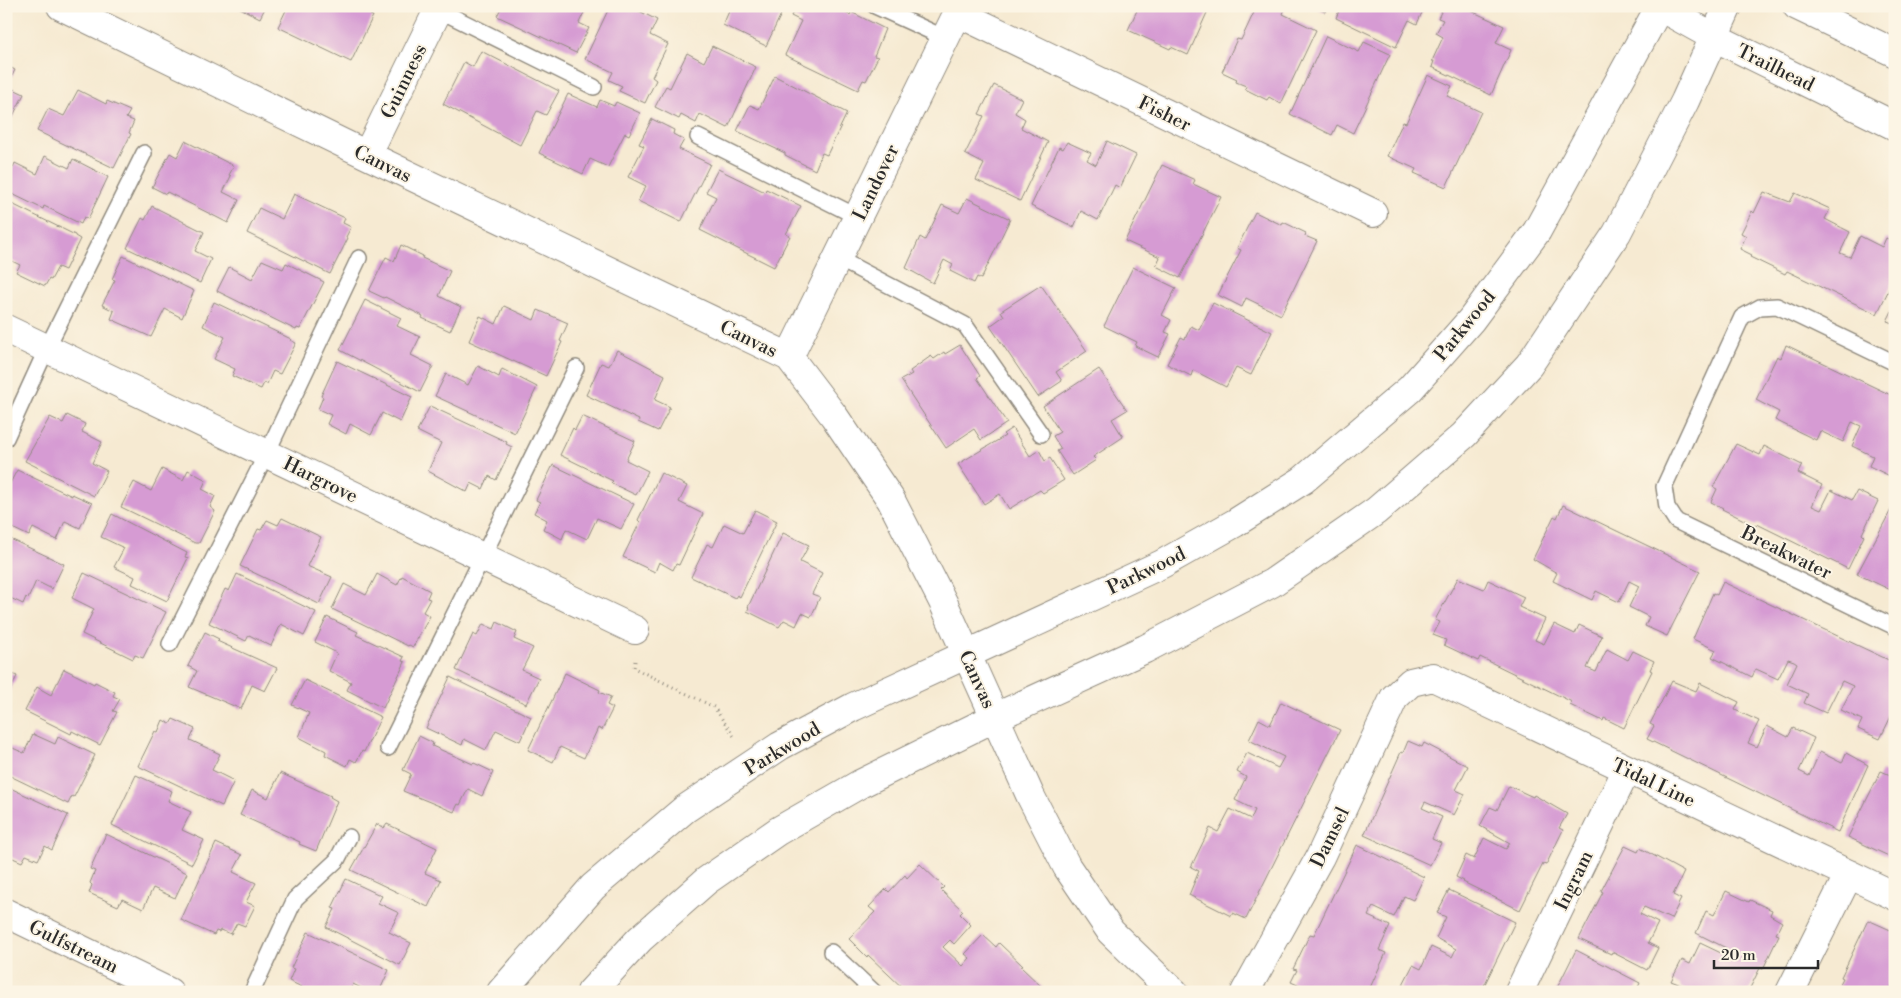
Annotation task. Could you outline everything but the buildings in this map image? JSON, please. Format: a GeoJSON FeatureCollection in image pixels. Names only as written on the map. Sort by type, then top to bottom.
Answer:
{"type":"FeatureCollection","features":[{"type":"Feature","properties":{"kind":"street","name":"Canvas"},"geometry":{"type":"LineString","coordinates":[[61,6],[789,357],[834,416],[891,500],[943,602],[1030,795],[1067,867],[1111,932],[1174,992]]}},
{"type":"Feature","properties":{"kind":"street","name":"Trailhead"},"geometry":{"type":"LineString","coordinates":[[1659,6],[1714,37],[1895,126]]}},
{"type":"Feature","properties":{"kind":"street","name":"Parkwood"},"geometry":{"type":"LineString","coordinates":[[501,992],[593,887],[685,809],[780,746],[853,707],[1162,564],[1235,523],[1303,480],[1410,389],[1471,320],[1537,231],[1659,6]]}},
{"type":"Feature","properties":{"kind":"street"},"geometry":{"type":"LineString","coordinates":[[591,992],[640,939],[706,881],[778,831],[860,784],[996,717],[1145,649],[1272,583],[1376,512],[1464,435],[1528,365],[1617,233],[1680,110],[1728,6]]}},
{"type":"Feature","properties":{"kind":"street"},"geometry":{"type":"LineString","coordinates":[[1797,6],[1895,53]]}},
{"type":"Feature","properties":{"kind":"street","name":"Guinness"},"geometry":{"type":"LineString","coordinates":[[367,155],[437,7]]}},
{"type":"Feature","properties":{"kind":"street","name":"Landover"},"geometry":{"type":"LineString","coordinates":[[789,357],[959,10]]}},
{"type":"Feature","properties":{"kind":"street","name":"Fisher"},"geometry":{"type":"LineString","coordinates":[[959,10],[1373,213]]}},
{"type":"Feature","properties":{"kind":"street","name":"Hargrove"},"geometry":{"type":"LineString","coordinates":[[6,329],[635,630]]}},
{"type":"Feature","properties":{"kind":"street","name":"Tidal Line"},"geometry":{"type":"LineString","coordinates":[[1411,682],[1433,677],[1895,896]]}},
{"type":"Feature","properties":{"kind":"street","name":"Damsel"},"geometry":{"type":"LineString","coordinates":[[1245,992],[1320,857],[1394,698],[1411,682]]}},
{"type":"Feature","properties":{"kind":"street","name":"Ingram"},"geometry":{"type":"LineString","coordinates":[[1519,992],[1627,769]]}},
{"type":"Feature","properties":{"kind":"street"},"geometry":{"type":"LineString","coordinates":[[1790,992],[1849,874]]}},
{"type":"Feature","properties":{"kind":"street","name":"Gulfstream"},"geometry":{"type":"LineString","coordinates":[[6,913],[169,992]]}},
{"type":"Feature","properties":{"kind":"lane"},"geometry":{"type":"LineString","coordinates":[[875,6],[946,38]]}},
{"type":"Feature","properties":{"kind":"lane"},"geometry":{"type":"LineString","coordinates":[[437,7],[594,87]]}},
{"type":"Feature","properties":{"kind":"lane"},"geometry":{"type":"LineString","coordinates":[[698,137],[858,217]]}},
{"type":"Feature","properties":{"kind":"lane"},"geometry":{"type":"LineString","coordinates":[[6,438],[47,348],[144,153]]}},
{"type":"Feature","properties":{"kind":"lane"},"geometry":{"type":"LineString","coordinates":[[170,644],[267,453],[359,258]]}},
{"type":"Feature","properties":{"kind":"lane"},"geometry":{"type":"LineString","coordinates":[[837,258],[965,325],[1041,434]]}},
{"type":"Feature","properties":{"kind":"lane","name":"Breakwater"},"geometry":{"type":"LineString","coordinates":[[1895,362],[1777,306],[1760,307],[1742,317],[1664,487],[1667,507],[1676,520],[1895,627]]}},
{"type":"Feature","properties":{"kind":"lane"},"geometry":{"type":"LineString","coordinates":[[388,748],[576,368]]}},
{"type":"Feature","properties":{"kind":"lane"},"geometry":{"type":"LineString","coordinates":[[252,992],[295,899],[337,860],[349,836]]}},
{"type":"Feature","properties":{"kind":"lane"},"geometry":{"type":"LineString","coordinates":[[831,952],[874,992]]}},
{"type":"Feature","properties":{"kind":"path"},"geometry":{"type":"LineString","coordinates":[[635,630],[634,668],[714,707],[753,764]]}}]}
